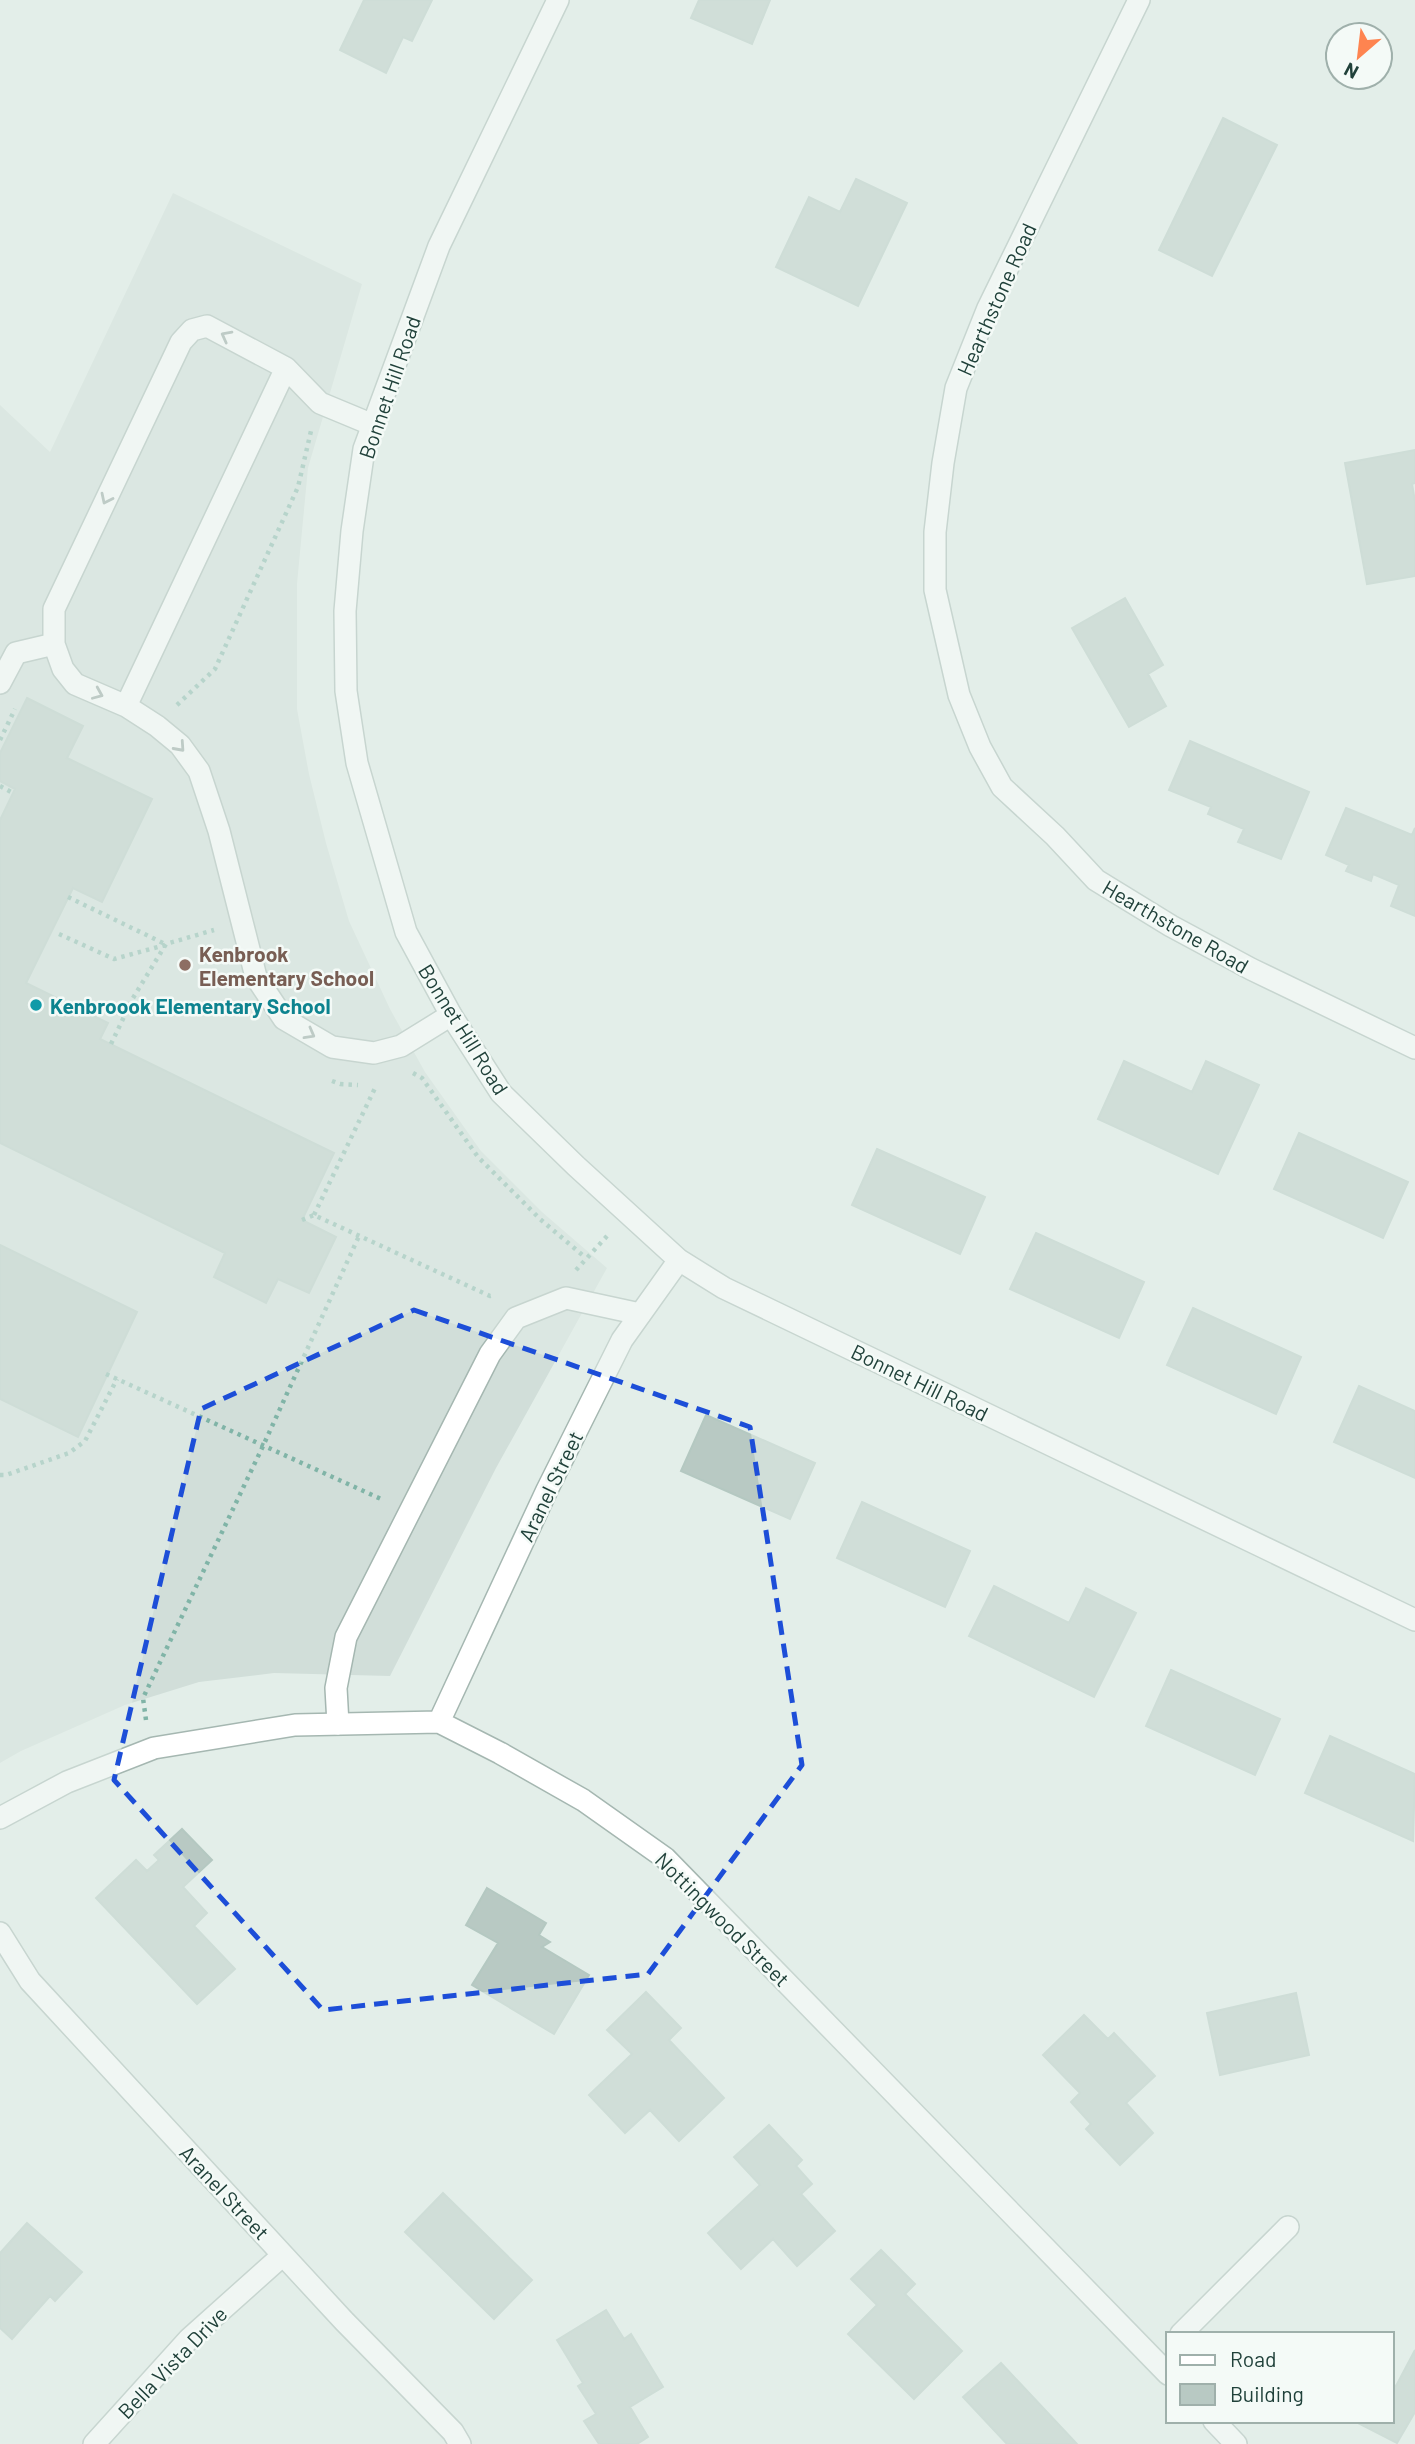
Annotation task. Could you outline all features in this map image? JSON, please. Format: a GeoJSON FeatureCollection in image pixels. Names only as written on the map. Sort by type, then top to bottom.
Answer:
{"type":"FeatureCollection","features":[{"type":"Feature","properties":{"kind":"street","name":"Bonnet Hill Road"},"geometry":{"type":"LineString","coordinates":[[558,0],[439,246],[364,449],[352,531],[345,611],[346,691],[357,763],[406,932],[451,1015],[501,1093],[679,1260],[724,1288],[1415,1620]]}},
{"type":"Feature","properties":{"kind":"street","name":"Hearthstone Road"},"geometry":{"type":"LineString","coordinates":[[1139,0],[988,308],[956,388],[935,532],[935,590],[959,695],[980,747],[1002,787],[1055,836],[1096,880],[1171,926],[1251,969],[1415,1048]]}},
{"type":"Feature","properties":{"kind":"street"},"geometry":{"type":"LineString","coordinates":[[373,425],[320,403],[286,368],[207,326],[192,330],[181,342],[54,609],[54,644],[63,669],[75,684],[126,706],[157,726],[180,746],[199,771],[219,831],[256,977],[284,1020],[332,1047],[374,1052],[401,1046],[451,1015]]}},
{"type":"Feature","properties":{"kind":"street"},"geometry":{"type":"LineString","coordinates":[[126,706],[286,368]]}},
{"type":"Feature","properties":{"kind":"street"},"geometry":{"type":"LineString","coordinates":[[0,683],[16,653],[54,644]]}},
{"type":"Feature","properties":{"kind":"street","name":"Aranel Street"},"geometry":{"type":"LineString","coordinates":[[439,1722],[547,1490],[622,1340],[679,1260]]}},
{"type":"Feature","properties":{"kind":"street"},"geometry":{"type":"LineString","coordinates":[[338,1724],[336,1688],[346,1637],[490,1354],[516,1318],[566,1298],[640,1314]]}},
{"type":"Feature","properties":{"kind":"street","name":"Nottingwood Street"},"geometry":{"type":"LineString","coordinates":[[0,1818],[67,1783],[154,1748],[295,1725],[439,1722],[583,1800],[665,1858],[1164,2360]]}},
{"type":"Feature","properties":{"kind":"street","name":"Aranel Street"},"geometry":{"type":"LineString","coordinates":[[0,1933],[30,1981],[283,2255],[453,2432],[460,2444]]}},
{"type":"Feature","properties":{"kind":"street"},"geometry":{"type":"LineString","coordinates":[[1183,2332],[1288,2227]]}},
{"type":"Feature","properties":{"kind":"street","name":"Bella Vista Drive"},"geometry":{"type":"LineString","coordinates":[[94,2444],[189,2339],[283,2255]]}},
{"type":"Feature","properties":{"kind":"street"},"geometry":{"type":"LineString","coordinates":[[1216,2423],[1236,2444]]}},
{"type":"Feature","properties":{"kind":"path"},"geometry":{"type":"LineString","coordinates":[[157,726],[215,669],[298,487],[308,439],[320,403]]}},
{"type":"Feature","properties":{"kind":"path"},"geometry":{"type":"LineString","coordinates":[[0,740],[17,705]]}},
{"type":"Feature","properties":{"kind":"path"},"geometry":{"type":"LineString","coordinates":[[0,786],[13,793]]}},
{"type":"Feature","properties":{"kind":"path"},"geometry":{"type":"LineString","coordinates":[[68,897],[166,944]]}},
{"type":"Feature","properties":{"kind":"path"},"geometry":{"type":"LineString","coordinates":[[210,917],[217,940]]}},
{"type":"Feature","properties":{"kind":"path"},"geometry":{"type":"LineString","coordinates":[[60,934],[114,959],[214,930],[243,925]]}},
{"type":"Feature","properties":{"kind":"path"},"geometry":{"type":"LineString","coordinates":[[111,1044],[133,998],[166,944]]}},
{"type":"Feature","properties":{"kind":"path"},"geometry":{"type":"LineString","coordinates":[[405,1073],[413,1073],[422,1078],[478,1157],[540,1219],[586,1258]]}},
{"type":"Feature","properties":{"kind":"path"},"geometry":{"type":"LineString","coordinates":[[327,1079],[340,1084],[376,1086],[385,1081]]}},
{"type":"Feature","properties":{"kind":"path"},"geometry":{"type":"LineString","coordinates":[[302,1220],[314,1215],[376,1086]]}},
{"type":"Feature","properties":{"kind":"path"},"geometry":{"type":"LineString","coordinates":[[564,1274],[576,1270],[627,1213]]}},
{"type":"Feature","properties":{"kind":"path"},"geometry":{"type":"LineString","coordinates":[[314,1215],[490,1296],[502,1292]]}},
{"type":"Feature","properties":{"kind":"path"},"geometry":{"type":"LineString","coordinates":[[154,1748],[142,1698],[263,1446],[359,1236]]}},
{"type":"Feature","properties":{"kind":"path"},"geometry":{"type":"LineString","coordinates":[[106,1374],[388,1503]]}},
{"type":"Feature","properties":{"kind":"path"},"geometry":{"type":"LineString","coordinates":[[0,1475],[69,1452],[85,1441],[117,1379]]}},
{"type":"Feature","properties":{"kind":"highlighted area"},"geometry":{"type":"Polygon","coordinates":[[[414,1310],[750,1427],[802,1765],[648,1974],[323,2010],[114,1780],[201,1409],[414,1310]]]}},
{"type":"Feature","properties":{"kind":"shaded area","name":"Kenbrook Elementary School"},"geometry":{"type":"Polygon","coordinates":[[[173,193],[362,284],[308,468],[297,584],[297,709],[326,843],[349,921],[390,1009],[425,1072],[481,1151],[542,1212],[607,1268],[496,1468],[390,1676],[274,1673],[199,1682],[125,1705],[0,1763],[0,405],[50,452],[173,193]]]}},
{"type":"Feature","properties":{"kind":"building"},"geometry":{"type":"Polygon","coordinates":[[[364,0],[432,0],[412,41],[403,37],[386,73],[340,50],[364,0]]]}},
{"type":"Feature","properties":{"kind":"building"},"geometry":{"type":"Polygon","coordinates":[[[699,0],[770,0],[752,44],[691,18],[699,0]]]}},
{"type":"Feature","properties":{"kind":"building"},"geometry":{"type":"Polygon","coordinates":[[[1223,118],[1277,145],[1212,276],[1159,250],[1223,118]]]}},
{"type":"Feature","properties":{"kind":"building"},"geometry":{"type":"Polygon","coordinates":[[[856,179],[907,203],[858,306],[776,267],[809,197],[840,212],[856,179]]]}},
{"type":"Feature","properties":{"kind":"building"},"geometry":{"type":"Polygon","coordinates":[[[1415,450],[1415,483],[1412,484],[1415,501],[1415,576],[1367,584],[1345,463],[1415,450]]]}},
{"type":"Feature","properties":{"kind":"building"},"geometry":{"type":"Polygon","coordinates":[[[1125,598],[1163,665],[1148,674],[1166,706],[1129,727],[1072,628],[1125,598]]]}},
{"type":"Feature","properties":{"kind":"building","name":"Kenbroook Elementary School"},"geometry":{"type":"Polygon","coordinates":[[[27,698],[83,726],[67,758],[152,799],[102,902],[73,888],[26,983],[108,1023],[100,1039],[334,1153],[302,1220],[336,1237],[309,1293],[278,1279],[266,1303],[214,1277],[225,1253],[0,1143],[0,820],[15,789],[0,781],[0,753],[27,698]]]}},
{"type":"Feature","properties":{"kind":"building"},"geometry":{"type":"Polygon","coordinates":[[[1190,741],[1309,792],[1281,859],[1238,842],[1244,829],[1208,814],[1211,807],[1169,790],[1190,741]]]}},
{"type":"Feature","properties":{"kind":"building"},"geometry":{"type":"Polygon","coordinates":[[[1346,808],[1412,835],[1415,828],[1415,916],[1391,906],[1399,885],[1373,874],[1371,881],[1346,871],[1349,865],[1326,855],[1346,808]]]}},
{"type":"Feature","properties":{"kind":"building"},"geometry":{"type":"Polygon","coordinates":[[[1124,1061],[1192,1092],[1206,1061],[1259,1085],[1218,1174],[1098,1119],[1124,1061]]]}},
{"type":"Feature","properties":{"kind":"building"},"geometry":{"type":"Polygon","coordinates":[[[1299,1133],[1408,1182],[1383,1238],[1274,1189],[1299,1133]]]}},
{"type":"Feature","properties":{"kind":"building"},"geometry":{"type":"Polygon","coordinates":[[[877,1149],[985,1197],[960,1254],[852,1205],[877,1149]]]}},
{"type":"Feature","properties":{"kind":"building"},"geometry":{"type":"Polygon","coordinates":[[[1036,1233],[1144,1282],[1119,1338],[1010,1289],[1036,1233]]]}},
{"type":"Feature","properties":{"kind":"building"},"geometry":{"type":"Polygon","coordinates":[[[0,1245],[137,1312],[78,1437],[0,1399],[0,1245]]]}},
{"type":"Feature","properties":{"kind":"building"},"geometry":{"type":"Polygon","coordinates":[[[1193,1308],[1301,1357],[1276,1414],[1167,1365],[1193,1308]]]}},
{"type":"Feature","properties":{"kind":"building"},"geometry":{"type":"Polygon","coordinates":[[[1359,1386],[1415,1411],[1415,1478],[1334,1442],[1359,1386]]]}},
{"type":"Feature","properties":{"kind":"building"},"geometry":{"type":"Polygon","coordinates":[[[706,1415],[815,1463],[790,1519],[681,1471],[706,1415]]]}},
{"type":"Feature","properties":{"kind":"building"},"geometry":{"type":"Polygon","coordinates":[[[862,1502],[970,1551],[945,1607],[837,1558],[862,1502]]]}},
{"type":"Feature","properties":{"kind":"building"},"geometry":{"type":"Polygon","coordinates":[[[994,1586],[1069,1623],[1086,1588],[1136,1613],[1094,1697],[969,1636],[994,1586]]]}},
{"type":"Feature","properties":{"kind":"building"},"geometry":{"type":"Polygon","coordinates":[[[1171,1670],[1280,1719],[1255,1775],[1146,1726],[1171,1670]]]}},
{"type":"Feature","properties":{"kind":"building"},"geometry":{"type":"Polygon","coordinates":[[[1330,1736],[1415,1774],[1413,1841],[1305,1793],[1330,1736]]]}},
{"type":"Feature","properties":{"kind":"building"},"geometry":{"type":"Polygon","coordinates":[[[182,1829],[212,1860],[183,1887],[207,1913],[194,1926],[235,1969],[197,2004],[96,1898],[136,1860],[147,1871],[159,1860],[154,1855],[182,1829]]]}},
{"type":"Feature","properties":{"kind":"building"},"geometry":{"type":"Polygon","coordinates":[[[487,1888],[546,1923],[539,1935],[550,1942],[542,1947],[589,1975],[554,2034],[472,1985],[498,1943],[466,1925],[487,1888]]]}},
{"type":"Feature","properties":{"kind":"building"},"geometry":{"type":"Polygon","coordinates":[[[646,1992],[681,2028],[669,2040],[724,2098],[679,2141],[650,2110],[625,2133],[589,2095],[632,2054],[607,2030],[646,1992]]]}},
{"type":"Feature","properties":{"kind":"building"},"geometry":{"type":"Polygon","coordinates":[[[1296,1993],[1309,2055],[1220,2075],[1207,2013],[1296,1993]]]}},
{"type":"Feature","properties":{"kind":"building"},"geometry":{"type":"Polygon","coordinates":[[[1084,2015],[1108,2039],[1114,2033],[1155,2076],[1126,2103],[1153,2133],[1120,2165],[1086,2129],[1091,2124],[1071,2102],[1080,2093],[1043,2055],[1084,2015]]]}},
{"type":"Feature","properties":{"kind":"building"},"geometry":{"type":"Polygon","coordinates":[[[769,2125],[802,2160],[796,2166],[812,2184],[801,2194],[835,2231],[797,2266],[773,2239],[741,2269],[708,2233],[760,2185],[734,2157],[769,2125]]]}},
{"type":"Feature","properties":{"kind":"building"},"geometry":{"type":"Polygon","coordinates":[[[443,2193],[532,2280],[494,2319],[405,2232],[443,2193]]]}},
{"type":"Feature","properties":{"kind":"building"},"geometry":{"type":"Polygon","coordinates":[[[27,2223],[82,2272],[55,2301],[50,2296],[12,2339],[0,2328],[0,2253],[27,2223]]]}},
{"type":"Feature","properties":{"kind":"building"},"geometry":{"type":"Polygon","coordinates":[[[881,2250],[915,2284],[905,2294],[962,2351],[914,2399],[848,2334],[877,2305],[851,2279],[881,2250]]]}},
{"type":"Feature","properties":{"kind":"building"},"geometry":{"type":"Polygon","coordinates":[[[606,2310],[624,2339],[631,2334],[663,2387],[630,2407],[648,2437],[637,2444],[599,2444],[584,2421],[596,2414],[578,2386],[583,2383],[557,2340],[606,2310]]]}},
{"type":"Feature","properties":{"kind":"building"},"geometry":{"type":"Polygon","coordinates":[[[1415,2350],[1415,2412],[1397,2443],[1358,2423],[1394,2423],[1396,2386],[1415,2350]]]}},
{"type":"Feature","properties":{"kind":"building"},"geometry":{"type":"Polygon","coordinates":[[[1001,2363],[1077,2444],[1007,2444],[963,2397],[1001,2363]]]}},
{"type":"Feature","properties":{"kind":"place","name":"Kenbrook Elementary School"},"geometry":{"type":"Point","coordinates":[185,965]}},
{"type":"Feature","properties":{"kind":"place","name":"Kenbroook Elementary School"},"geometry":{"type":"Point","coordinates":[36,1005]}}]}
